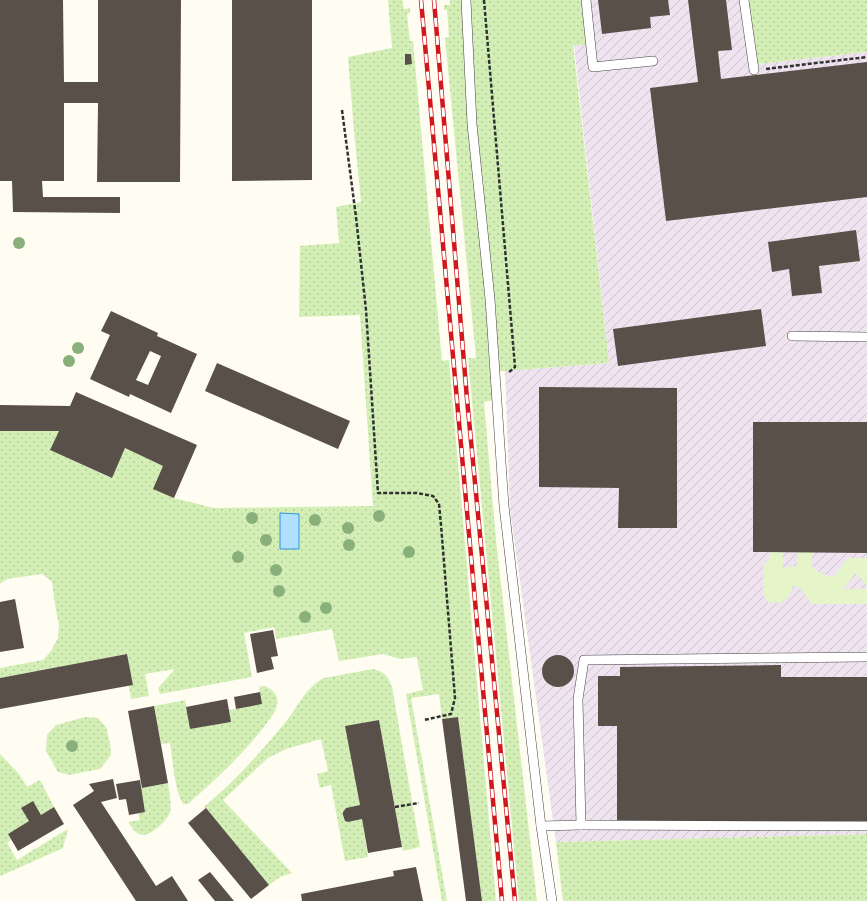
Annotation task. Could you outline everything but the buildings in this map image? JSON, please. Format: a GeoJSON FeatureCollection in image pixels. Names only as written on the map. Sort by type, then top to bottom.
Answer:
{"type":"FeatureCollection","features":[{"type":"Feature","properties":{"kind":"lane"},"geometry":{"type":"LineString","coordinates":[[466,0],[472,124],[490,299],[504,506],[541,826],[552,901]]}},
{"type":"Feature","properties":{"kind":"lane"},"geometry":{"type":"LineString","coordinates":[[586,0],[594,67],[653,61]]}},
{"type":"Feature","properties":{"kind":"lane"},"geometry":{"type":"LineString","coordinates":[[744,0],[754,70]]}},
{"type":"Feature","properties":{"kind":"lane"},"geometry":{"type":"LineString","coordinates":[[792,336],[867,337]]}},
{"type":"Feature","properties":{"kind":"lane"},"geometry":{"type":"LineString","coordinates":[[581,825],[578,699],[584,660],[867,657]]}},
{"type":"Feature","properties":{"kind":"lane"},"geometry":{"type":"LineString","coordinates":[[541,826],[867,826]]}},
{"type":"Feature","properties":{"kind":"path"},"geometry":{"type":"LineString","coordinates":[[484,0],[515,367],[496,385]]}},
{"type":"Feature","properties":{"kind":"path"},"geometry":{"type":"LineString","coordinates":[[754,70],[867,57]]}},
{"type":"Feature","properties":{"kind":"path"},"geometry":{"type":"LineString","coordinates":[[342,110],[366,310],[378,493],[417,493],[433,496],[439,504],[455,698],[451,714],[424,720]]}},
{"type":"Feature","properties":{"kind":"path"},"geometry":{"type":"LineString","coordinates":[[395,807],[419,803]]}},
{"type":"Feature","properties":{"kind":"shaded area"},"geometry":{"type":"Polygon","coordinates":[[[569,0],[748,0],[757,64],[867,52],[867,834],[556,842],[510,509],[505,371],[609,363],[569,0]]]}},
{"type":"Feature","properties":{"kind":"green space"},"geometry":{"type":"Polygon","coordinates":[[[388,0],[402,0],[404,9],[410,8],[410,13],[407,14],[410,41],[413,41],[442,361],[449,360],[496,901],[482,901],[458,717],[442,719],[439,694],[411,698],[447,901],[442,901],[406,694],[423,690],[417,657],[400,659],[383,654],[339,661],[332,629],[276,639],[274,627],[244,633],[252,677],[160,694],[158,688],[175,669],[145,674],[149,696],[131,699],[129,685],[133,685],[127,654],[0,678],[0,668],[43,660],[51,651],[58,638],[59,625],[52,582],[42,574],[7,579],[0,584],[0,431],[59,431],[50,450],[111,478],[125,448],[163,466],[174,498],[214,508],[373,506],[360,315],[299,317],[300,246],[339,243],[336,207],[361,202],[348,57],[392,48],[388,0]]]}},
{"type":"Feature","properties":{"kind":"green space"},"geometry":{"type":"Polygon","coordinates":[[[450,0],[582,0],[586,45],[573,45],[609,363],[492,372],[494,400],[484,402],[496,540],[537,901],[519,901],[468,358],[476,358],[445,38],[449,37],[447,10],[444,10],[444,5],[450,5],[450,0]]]}},
{"type":"Feature","properties":{"kind":"green space"},"geometry":{"type":"Polygon","coordinates":[[[748,0],[867,0],[867,52],[757,64],[748,0]]]}},
{"type":"Feature","properties":{"kind":"green space"},"geometry":{"type":"Polygon","coordinates":[[[771,552],[783,552],[783,570],[787,567],[797,566],[797,552],[814,552],[811,562],[813,568],[823,574],[833,577],[848,558],[867,558],[867,586],[856,573],[843,589],[867,589],[867,604],[812,604],[799,587],[793,586],[789,596],[781,603],[768,602],[763,594],[763,566],[769,559],[771,552]]]}},
{"type":"Feature","properties":{"kind":"green space"},"geometry":{"type":"Polygon","coordinates":[[[373,669],[386,675],[392,687],[420,847],[403,851],[379,720],[346,726],[360,805],[346,808],[343,812],[345,819],[349,822],[362,819],[368,857],[345,861],[331,785],[320,788],[317,774],[328,771],[321,739],[286,749],[268,758],[223,800],[292,873],[280,877],[269,885],[204,807],[226,788],[275,735],[306,693],[317,682],[324,678],[373,669]]]}},
{"type":"Feature","properties":{"kind":"green space"},"geometry":{"type":"Polygon","coordinates":[[[265,686],[273,691],[277,698],[276,708],[273,715],[248,746],[229,766],[188,804],[183,804],[176,782],[170,743],[161,744],[154,706],[185,700],[190,729],[231,722],[229,710],[261,704],[259,687],[265,686]]]}},
{"type":"Feature","properties":{"kind":"green space"},"geometry":{"type":"Polygon","coordinates":[[[85,717],[98,718],[106,727],[111,755],[100,769],[69,775],[58,772],[46,751],[47,735],[56,725],[85,717]]]}},
{"type":"Feature","properties":{"kind":"green space"},"geometry":{"type":"Polygon","coordinates":[[[0,754],[19,774],[27,787],[40,780],[54,807],[41,815],[33,802],[29,821],[8,834],[11,840],[7,843],[17,860],[68,829],[63,848],[0,876],[0,754]]]}},
{"type":"Feature","properties":{"kind":"green space"},"geometry":{"type":"Polygon","coordinates":[[[168,783],[171,806],[169,815],[159,827],[150,833],[142,835],[137,833],[128,822],[140,820],[138,813],[145,812],[141,788],[168,783]]]}},
{"type":"Feature","properties":{"kind":"green space"},"geometry":{"type":"Polygon","coordinates":[[[867,834],[867,901],[563,901],[556,842],[867,834]]]}},
{"type":"Feature","properties":{"kind":"water"},"geometry":{"type":"Polygon","coordinates":[[[280,513],[299,514],[299,549],[280,549],[280,513]]]}},
{"type":"Feature","properties":{"kind":"railway"},"geometry":{"type":"LineString","coordinates":[[421,0],[502,901]]}},
{"type":"Feature","properties":{"kind":"railway"},"geometry":{"type":"LineString","coordinates":[[434,0],[467,399],[515,901]]}}]}
